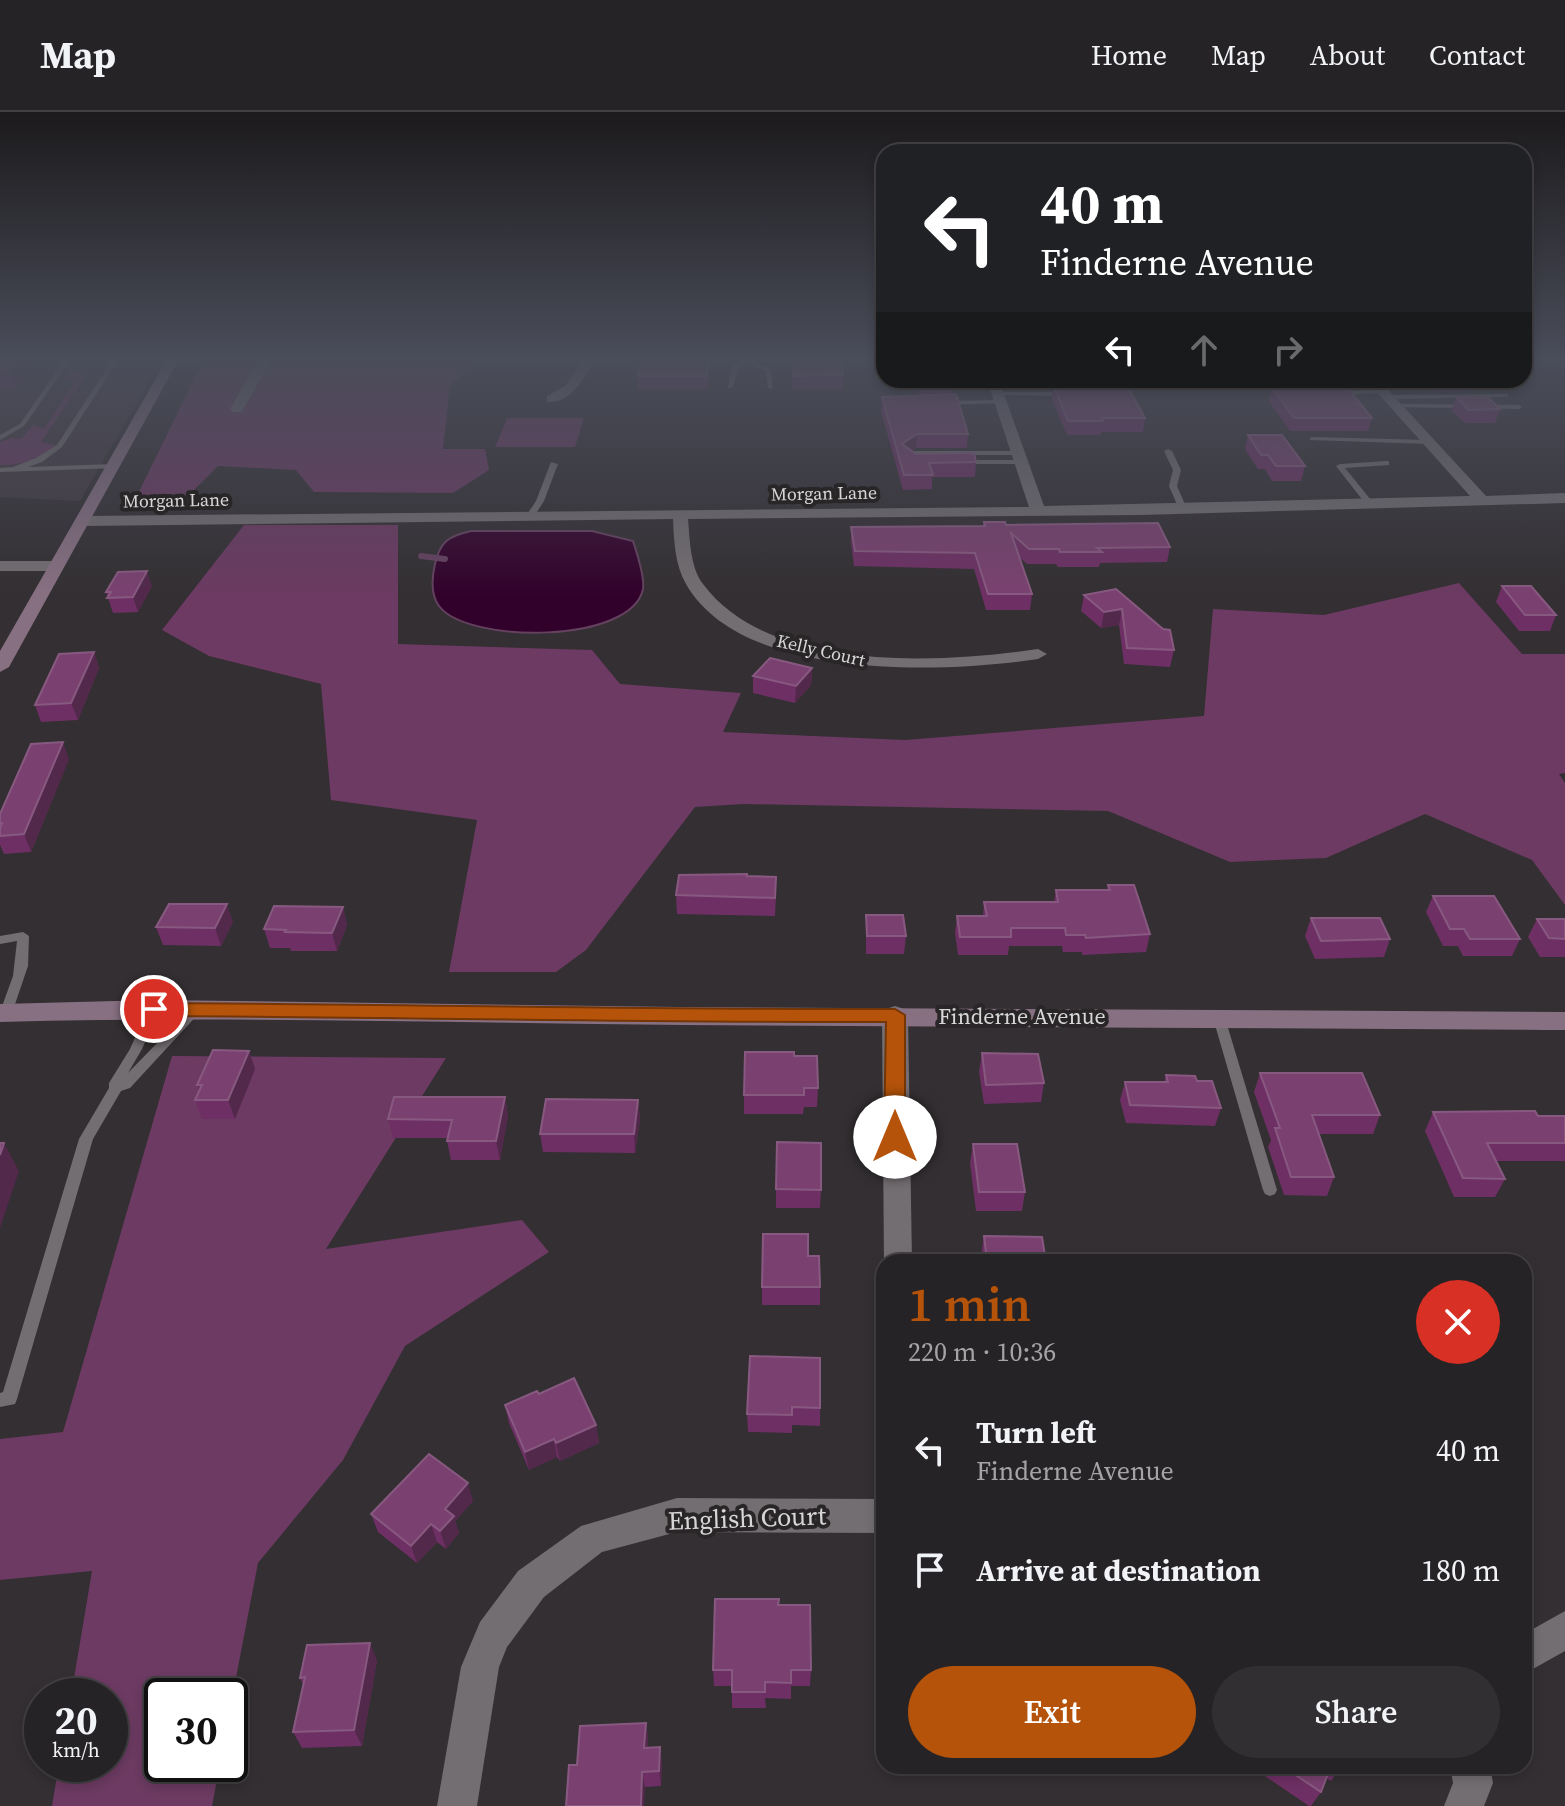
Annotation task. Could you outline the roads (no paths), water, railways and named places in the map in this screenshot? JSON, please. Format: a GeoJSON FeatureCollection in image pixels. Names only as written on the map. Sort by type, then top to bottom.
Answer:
{"type":"FeatureCollection","features":[{"type":"Feature","properties":{"kind":"main road"},"geometry":{"type":"LineString","coordinates":[[0,667],[129,438]]}},
{"type":"Feature","properties":{"kind":"main road","name":"Finderne Avenue"},"geometry":{"type":"LineString","coordinates":[[3,1013],[154,1009],[398,1010],[679,1016],[1565,1021]]}},
{"type":"Feature","properties":{"kind":"street"},"geometry":{"type":"LineString","coordinates":[[1013,438],[1038,511]]}},
{"type":"Feature","properties":{"kind":"street"},"geometry":{"type":"LineString","coordinates":[[1425,438],[1484,502]]}},
{"type":"Feature","properties":{"kind":"street","name":"Morgan Lane"},"geometry":{"type":"LineString","coordinates":[[84,521],[1183,509],[1565,498]]}},
{"type":"Feature","properties":{"kind":"street","name":"Kelly Court"},"geometry":{"type":"LineString","coordinates":[[680,514],[684,554],[695,586],[734,621],[771,639],[830,655],[894,665],[954,665],[1038,654]]}},
{"type":"Feature","properties":{"kind":"street"},"geometry":{"type":"LineString","coordinates":[[0,566],[56,566]]}},
{"type":"Feature","properties":{"kind":"street"},"geometry":{"type":"LineString","coordinates":[[895,1015],[897,1254]]}},
{"type":"Feature","properties":{"kind":"street","name":"English Court"},"geometry":{"type":"LineString","coordinates":[[457,1806],[480,1667],[493,1635],[531,1584],[593,1538],[677,1515],[876,1516]]}},
{"type":"Feature","properties":{"kind":"street"},"geometry":{"type":"LineString","coordinates":[[1532,1650],[1565,1630]]}},
{"type":"Feature","properties":{"kind":"street"},"geometry":{"type":"LineString","coordinates":[[1464,1806],[1473,1783],[1471,1774]]}},
{"type":"Feature","properties":{"kind":"lane"},"geometry":{"type":"LineString","coordinates":[[13,470],[39,460],[60,446],[65,438]]}},
{"type":"Feature","properties":{"kind":"lane"},"geometry":{"type":"LineString","coordinates":[[1312,439],[1429,442]]}},
{"type":"Feature","properties":{"kind":"lane"},"geometry":{"type":"LineString","coordinates":[[1168,451],[1177,470],[1173,486],[1183,509]]}},
{"type":"Feature","properties":{"kind":"lane"},"geometry":{"type":"LineString","coordinates":[[916,453],[1020,458],[915,463],[908,457],[916,453]]}},
{"type":"Feature","properties":{"kind":"lane"},"geometry":{"type":"LineString","coordinates":[[1371,505],[1340,466],[1386,463]]}},
{"type":"Feature","properties":{"kind":"lane"},"geometry":{"type":"LineString","coordinates":[[530,516],[540,501],[554,464]]}},
{"type":"Feature","properties":{"kind":"lane"},"geometry":{"type":"LineString","coordinates":[[0,470],[114,466]]}},
{"type":"Feature","properties":{"kind":"lane"},"geometry":{"type":"LineString","coordinates":[[0,940],[23,936],[25,953],[18,985],[3,1013]]}},
{"type":"Feature","properties":{"kind":"lane"},"geometry":{"type":"LineString","coordinates":[[0,1400],[9,1399],[86,1139],[116,1088],[154,1009]]}},
{"type":"Feature","properties":{"kind":"lane"},"geometry":{"type":"LineString","coordinates":[[116,1088],[125,1085],[196,1010]]}},
{"type":"Feature","properties":{"kind":"lane"},"geometry":{"type":"LineString","coordinates":[[1219,1018],[1270,1190]]}},
{"type":"Feature","properties":{"kind":"waterway"},"geometry":{"type":"LineString","coordinates":[[421,556],[445,559]]}}]}
